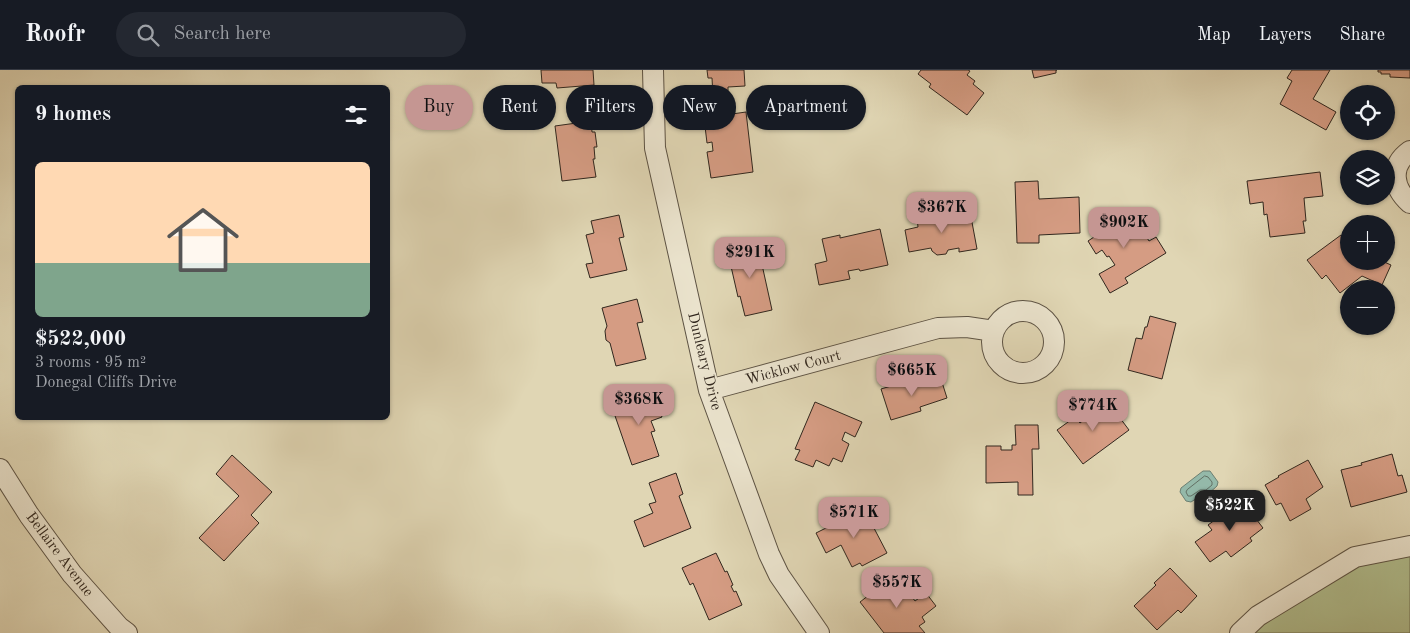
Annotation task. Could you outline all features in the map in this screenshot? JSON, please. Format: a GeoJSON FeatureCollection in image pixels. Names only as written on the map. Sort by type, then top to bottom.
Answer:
{"type":"FeatureCollection","features":[{"type":"Feature","properties":{"kind":"street","name":"Dunleary Drive"},"geometry":{"type":"LineString","coordinates":[[653,70],[655,148],[709,390],[769,554],[779,575],[819,633]]}},
{"type":"Feature","properties":{"kind":"street"},"geometry":{"type":"LineString","coordinates":[[1410,151],[1400,160],[1396,169],[1398,188],[1403,197],[1410,203]]}},
{"type":"Feature","properties":{"kind":"street","name":"Wicklow Court"},"geometry":{"type":"LineString","coordinates":[[709,390],[938,328],[967,327],[994,331]]}},
{"type":"Feature","properties":{"kind":"street","name":"Bellaire Avenue"},"geometry":{"type":"LineString","coordinates":[[0,469],[29,514],[72,574],[119,627],[127,633]]}},
{"type":"Feature","properties":{"kind":"street"},"geometry":{"type":"LineString","coordinates":[[1240,633],[1258,616],[1355,557],[1410,546]]}},
{"type":"Feature","properties":{"kind":"shaded area"},"geometry":{"type":"Polygon","coordinates":[[[1410,548],[1410,633],[1240,633],[1355,557],[1410,548]]]}},
{"type":"Feature","properties":{"kind":"water"},"geometry":{"type":"Polygon","coordinates":[[[1203,471],[1210,471],[1218,482],[1217,486],[1207,495],[1202,495],[1191,502],[1186,501],[1180,492],[1181,488],[1203,471]]]}},
{"type":"Feature","properties":{"kind":"building"},"geometry":{"type":"Polygon","coordinates":[[[541,70],[593,70],[594,85],[566,85],[566,87],[557,88],[556,83],[542,83],[541,70]]]}},
{"type":"Feature","properties":{"kind":"building"},"geometry":{"type":"Polygon","coordinates":[[[707,70],[744,70],[745,86],[712,85],[712,78],[708,78],[707,70]]]}},
{"type":"Feature","properties":{"kind":"building"},"geometry":{"type":"Polygon","coordinates":[[[921,70],[968,70],[970,71],[967,75],[975,81],[973,84],[984,93],[967,115],[929,87],[931,84],[918,74],[921,70]]]}},
{"type":"Feature","properties":{"kind":"building"},"geometry":{"type":"Polygon","coordinates":[[[1032,70],[1056,70],[1056,73],[1034,78],[1032,70]]]}},
{"type":"Feature","properties":{"kind":"building"},"geometry":{"type":"Polygon","coordinates":[[[1292,70],[1330,70],[1313,99],[1336,112],[1326,130],[1280,104],[1292,81],[1287,78],[1292,70]]]}},
{"type":"Feature","properties":{"kind":"building"},"geometry":{"type":"Polygon","coordinates":[[[1378,70],[1410,70],[1410,78],[1390,77],[1390,74],[1381,74],[1378,70]]]}},
{"type":"Feature","properties":{"kind":"building"},"geometry":{"type":"Polygon","coordinates":[[[746,112],[746,130],[748,130],[753,172],[711,178],[707,152],[713,151],[712,142],[707,143],[705,130],[736,130],[736,113],[746,112]]]}},
{"type":"Feature","properties":{"kind":"building"},"geometry":{"type":"Polygon","coordinates":[[[566,124],[566,130],[592,130],[592,132],[595,132],[597,147],[594,147],[595,159],[593,159],[596,177],[562,181],[556,126],[566,124]]]}},
{"type":"Feature","properties":{"kind":"building"},"geometry":{"type":"Polygon","coordinates":[[[1320,172],[1323,196],[1304,198],[1306,221],[1303,221],[1305,233],[1270,237],[1267,214],[1264,215],[1263,202],[1250,204],[1247,181],[1320,172]]]}},
{"type":"Feature","properties":{"kind":"building"},"geometry":{"type":"Polygon","coordinates":[[[1038,181],[1039,199],[1079,197],[1080,233],[1039,235],[1039,243],[1017,243],[1015,182],[1038,181]]]}},
{"type":"Feature","properties":{"kind":"building"},"geometry":{"type":"Polygon","coordinates":[[[1129,209],[1149,241],[1156,237],[1166,253],[1125,278],[1128,283],[1110,293],[1099,274],[1115,265],[1102,250],[1096,254],[1088,241],[1097,235],[1094,230],[1129,209]]]}},
{"type":"Feature","properties":{"kind":"building"},"geometry":{"type":"Polygon","coordinates":[[[958,210],[960,219],[971,217],[977,249],[959,252],[959,248],[948,250],[946,254],[937,255],[931,248],[909,252],[905,230],[918,227],[917,218],[958,210]]]}},
{"type":"Feature","properties":{"kind":"building"},"geometry":{"type":"Polygon","coordinates":[[[619,215],[624,237],[619,238],[627,270],[590,278],[586,264],[593,263],[586,235],[594,233],[591,221],[619,215]]]}},
{"type":"Feature","properties":{"kind":"building"},"geometry":{"type":"Polygon","coordinates":[[[880,229],[888,265],[860,271],[859,269],[848,271],[850,279],[819,285],[815,264],[827,261],[822,239],[840,235],[840,238],[880,229]]]}},
{"type":"Feature","properties":{"kind":"building"},"geometry":{"type":"Polygon","coordinates":[[[1340,236],[1340,270],[1389,270],[1384,280],[1371,280],[1362,276],[1357,280],[1340,280],[1340,293],[1326,275],[1322,279],[1307,260],[1340,236]]]}},
{"type":"Feature","properties":{"kind":"building"},"geometry":{"type":"Polygon","coordinates":[[[757,242],[772,310],[745,316],[740,296],[738,297],[730,262],[733,262],[730,248],[757,242]]]}},
{"type":"Feature","properties":{"kind":"building"},"geometry":{"type":"Polygon","coordinates":[[[637,299],[643,322],[637,323],[646,359],[616,366],[610,343],[606,340],[605,331],[607,326],[602,308],[637,299]]]}},
{"type":"Feature","properties":{"kind":"building"},"geometry":{"type":"Polygon","coordinates":[[[1150,316],[1176,323],[1162,379],[1128,370],[1136,338],[1142,339],[1150,316]]]}},
{"type":"Feature","properties":{"kind":"building"},"geometry":{"type":"Polygon","coordinates":[[[940,376],[947,398],[920,407],[921,411],[891,420],[881,389],[911,380],[913,387],[918,386],[917,383],[940,376]]]}},
{"type":"Feature","properties":{"kind":"building"},"geometry":{"type":"Polygon","coordinates":[[[652,388],[662,417],[651,421],[655,431],[651,432],[659,456],[632,465],[613,410],[635,402],[633,394],[652,388]]]}},
{"type":"Feature","properties":{"kind":"building"},"geometry":{"type":"Polygon","coordinates":[[[815,402],[862,422],[855,437],[845,432],[842,440],[849,444],[842,462],[833,458],[829,466],[816,460],[813,467],[795,460],[800,450],[795,449],[815,402]]]}},
{"type":"Feature","properties":{"kind":"building"},"geometry":{"type":"Polygon","coordinates":[[[1108,402],[1129,430],[1083,464],[1057,430],[1075,417],[1080,423],[1086,418],[1084,415],[1095,407],[1098,411],[1108,402]]]}},
{"type":"Feature","properties":{"kind":"building"},"geometry":{"type":"Polygon","coordinates":[[[1015,425],[1038,425],[1039,449],[1032,449],[1033,495],[1018,495],[1018,482],[986,483],[986,446],[1001,446],[1001,450],[1012,450],[1012,445],[1016,445],[1015,425]]]}},
{"type":"Feature","properties":{"kind":"building"},"geometry":{"type":"Polygon","coordinates":[[[1392,454],[1398,476],[1402,475],[1407,492],[1351,507],[1341,470],[1362,465],[1361,463],[1392,454]]]}},
{"type":"Feature","properties":{"kind":"building"},"geometry":{"type":"Polygon","coordinates":[[[232,455],[272,492],[251,515],[259,523],[224,561],[199,538],[239,496],[216,474],[232,455]]]}},
{"type":"Feature","properties":{"kind":"building"},"geometry":{"type":"Polygon","coordinates":[[[1308,460],[1323,487],[1306,499],[1311,509],[1290,521],[1281,503],[1276,505],[1265,485],[1308,460]]]}},
{"type":"Feature","properties":{"kind":"building"},"geometry":{"type":"Polygon","coordinates":[[[676,473],[683,494],[679,496],[691,528],[644,547],[634,521],[653,513],[649,504],[656,502],[649,483],[676,473]]]}},
{"type":"Feature","properties":{"kind":"building"},"geometry":{"type":"Polygon","coordinates":[[[1240,498],[1263,528],[1250,538],[1252,541],[1231,557],[1226,551],[1210,562],[1195,542],[1212,530],[1208,525],[1227,511],[1226,509],[1240,498]]]}},
{"type":"Feature","properties":{"kind":"building"},"geometry":{"type":"Polygon","coordinates":[[[864,509],[887,553],[862,566],[860,563],[852,567],[841,545],[826,553],[816,533],[864,509]]]}},
{"type":"Feature","properties":{"kind":"building"},"geometry":{"type":"Polygon","coordinates":[[[716,553],[725,572],[727,571],[733,585],[731,586],[734,592],[736,591],[742,605],[709,620],[693,583],[690,585],[682,568],[716,553]]]}},
{"type":"Feature","properties":{"kind":"building"},"geometry":{"type":"Polygon","coordinates":[[[1170,568],[1197,596],[1181,613],[1178,610],[1157,630],[1134,606],[1156,585],[1154,583],[1170,568]]]}},
{"type":"Feature","properties":{"kind":"building"},"geometry":{"type":"Polygon","coordinates":[[[891,578],[900,589],[904,586],[915,601],[926,593],[936,606],[922,617],[925,622],[919,626],[925,633],[884,633],[860,602],[891,578]]]}}]}
